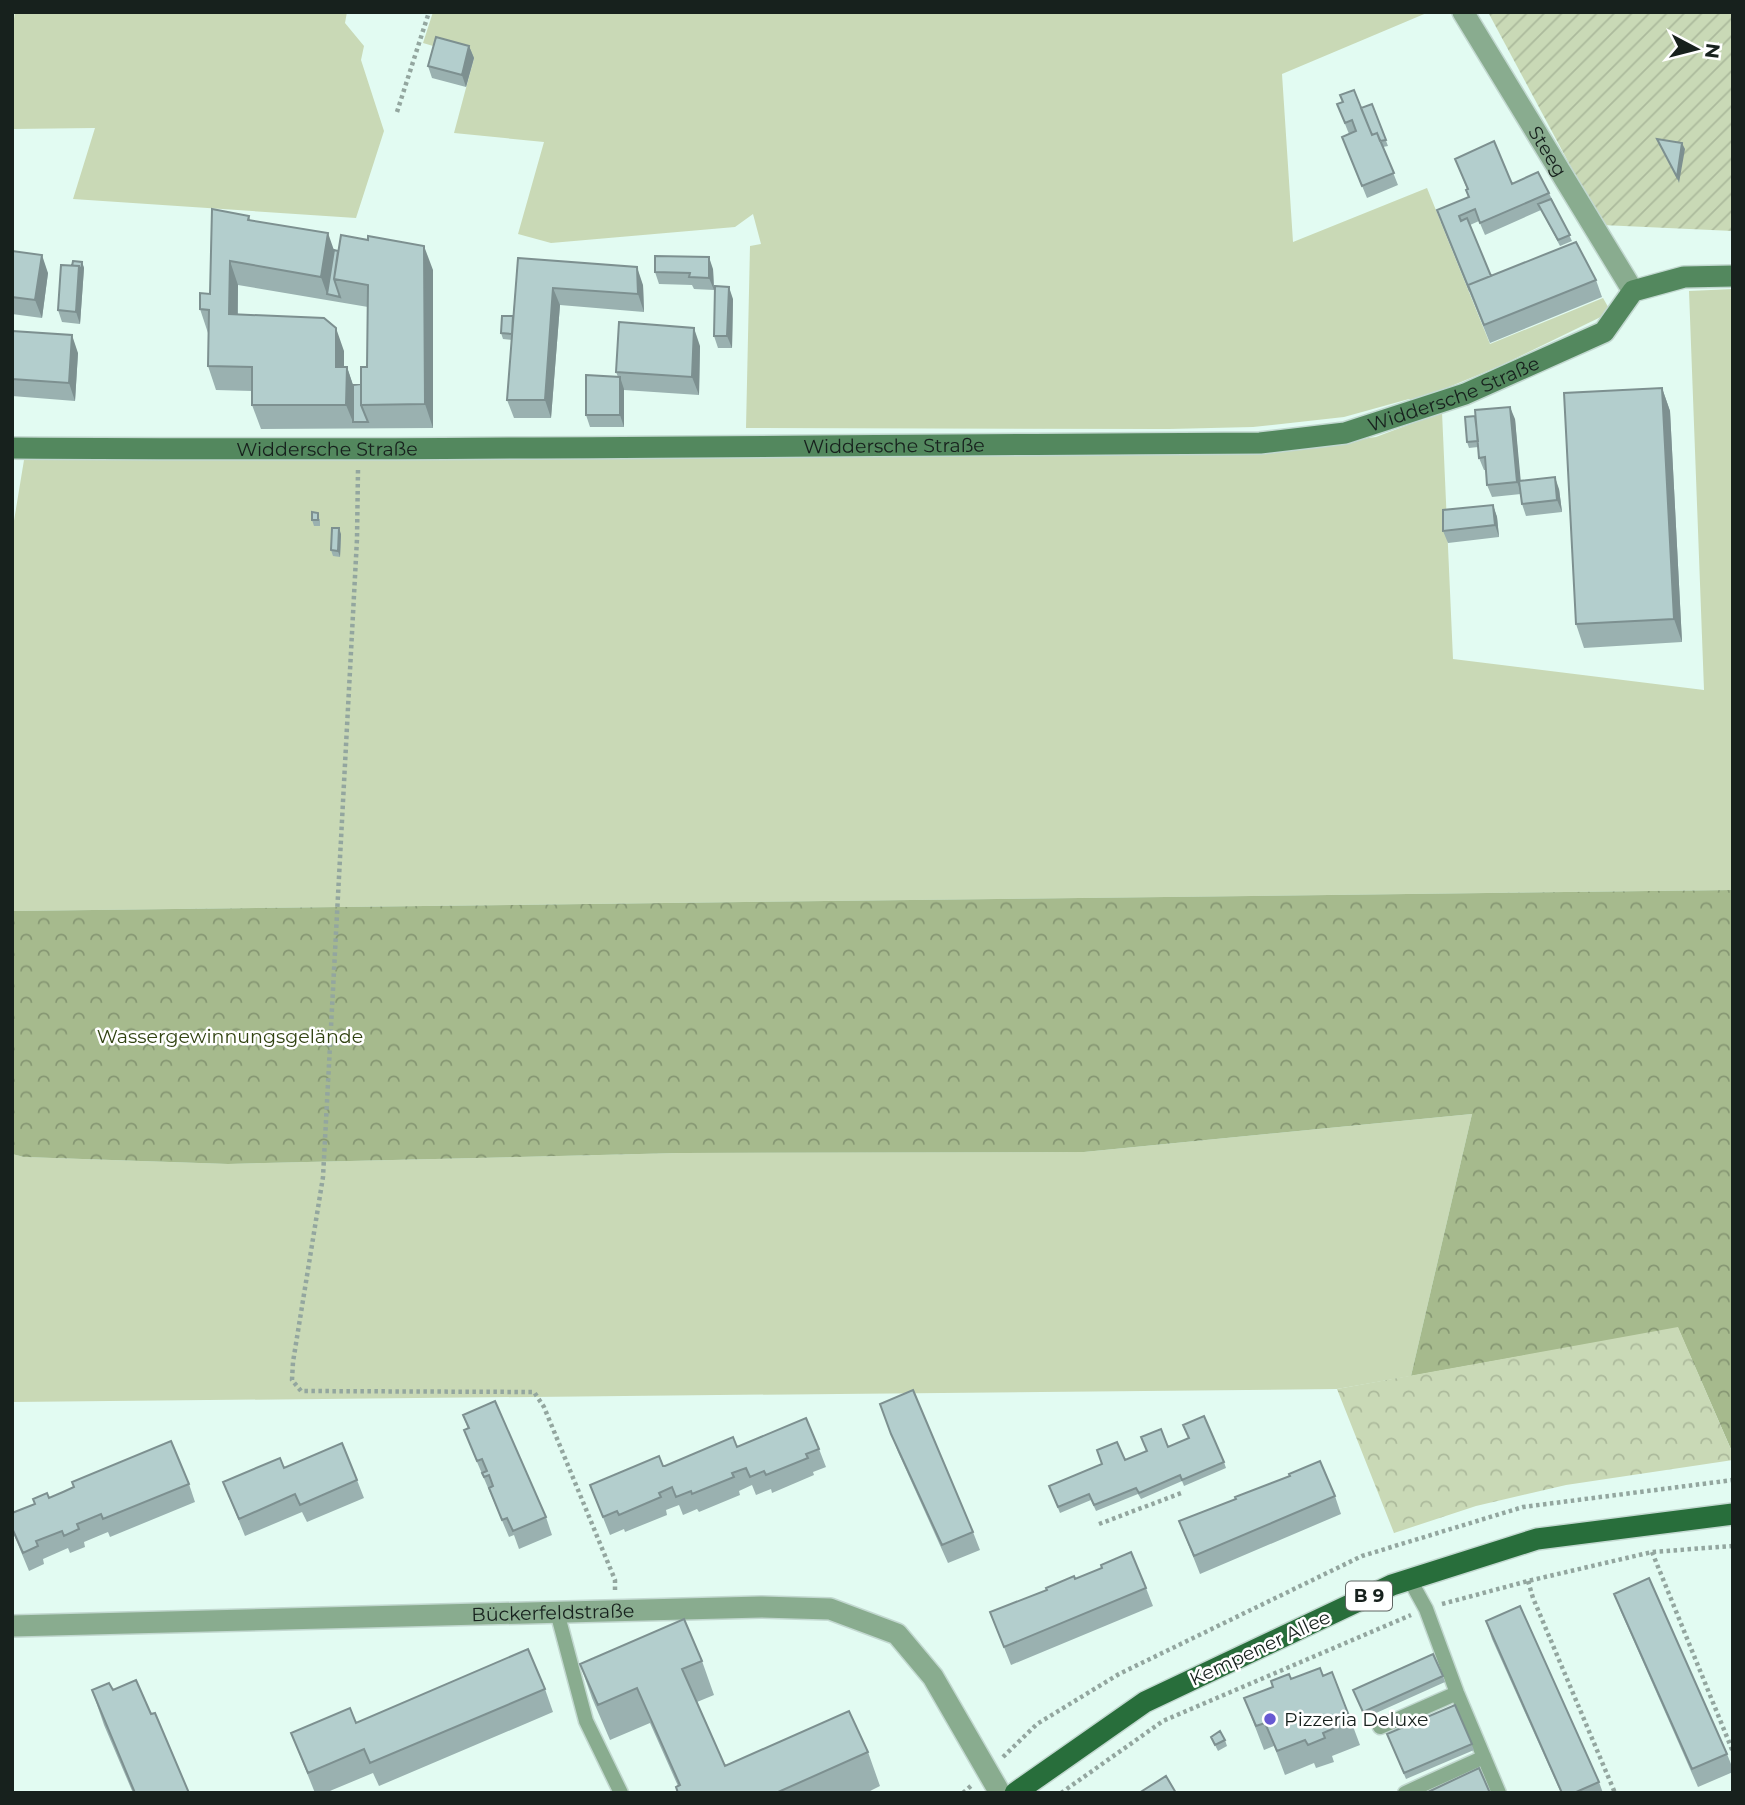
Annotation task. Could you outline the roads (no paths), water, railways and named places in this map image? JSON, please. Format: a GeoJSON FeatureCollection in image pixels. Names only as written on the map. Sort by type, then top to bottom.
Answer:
{"type":"FeatureCollection","features":[{"type":"Feature","properties":{"kind":"main road","name":"Kempener Allee"},"geometry":{"type":"LineString","coordinates":[[1016,1793],[1145,1702],[1392,1586],[1536,1539],[1733,1514]]}},
{"type":"Feature","properties":{"kind":"street","name":"Steeg"},"geometry":{"type":"LineString","coordinates":[[1463,12],[1633,291]]}},
{"type":"Feature","properties":{"kind":"street"},"geometry":{"type":"LineString","coordinates":[[1633,291],[1684,277],[1733,276]]}},
{"type":"Feature","properties":{"kind":"street","name":"Widdersche Straße"},"geometry":{"type":"LineString","coordinates":[[12,448],[359,450],[1260,443],[1345,433],[1465,394],[1604,332],[1633,291]]}},
{"type":"Feature","properties":{"kind":"street","name":"Bückerfeldstraße"},"geometry":{"type":"LineString","coordinates":[[12,1626],[761,1606],[830,1609],[897,1634],[933,1677],[1000,1793]]}},
{"type":"Feature","properties":{"kind":"lane"},"geometry":{"type":"LineString","coordinates":[[1410,1580],[1426,1609],[1457,1693],[1499,1793]]}},
{"type":"Feature","properties":{"kind":"lane"},"geometry":{"type":"LineString","coordinates":[[557,1612],[586,1721],[621,1793]]}},
{"type":"Feature","properties":{"kind":"lane"},"geometry":{"type":"LineString","coordinates":[[1380,1727],[1457,1693]]}},
{"type":"Feature","properties":{"kind":"lane"},"geometry":{"type":"LineString","coordinates":[[1405,1793],[1484,1757]]}},
{"type":"Feature","properties":{"kind":"place","name":"Pizzeria Deluxe"},"geometry":{"type":"Point","coordinates":[1270,1719]}},
{"type":"Feature","properties":{"kind":"park label","name":"Wassergewinnungsgelände"},"geometry":{"type":"Point","coordinates":[230,1036]}}]}
